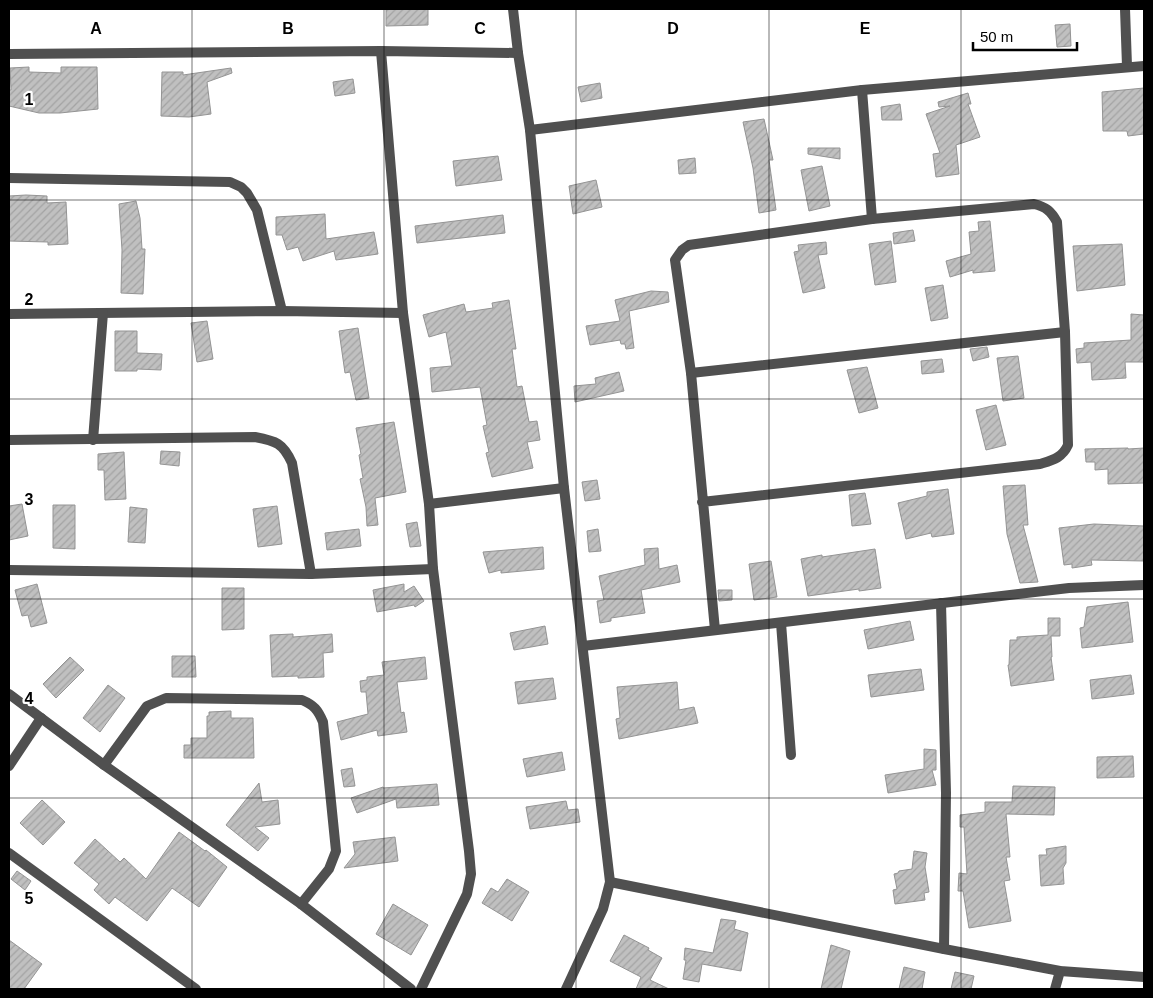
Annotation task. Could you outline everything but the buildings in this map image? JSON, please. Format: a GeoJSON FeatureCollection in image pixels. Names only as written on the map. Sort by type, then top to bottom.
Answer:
{"type":"FeatureCollection","features":[{"type":"Feature","properties":{"kind":"street"},"geometry":{"type":"LineString","coordinates":[[513,9],[530,130],[564,488],[610,882],[604,909],[566,989]]}},
{"type":"Feature","properties":{"kind":"street"},"geometry":{"type":"LineString","coordinates":[[1125,9],[1127,66]]}},
{"type":"Feature","properties":{"kind":"street"},"geometry":{"type":"LineString","coordinates":[[9,54],[381,51],[518,53]]}},
{"type":"Feature","properties":{"kind":"street"},"geometry":{"type":"LineString","coordinates":[[381,51],[402,313],[429,504],[433,569],[471,874],[467,894],[421,989]]}},
{"type":"Feature","properties":{"kind":"street"},"geometry":{"type":"LineString","coordinates":[[530,130],[862,90],[1144,66]]}},
{"type":"Feature","properties":{"kind":"street"},"geometry":{"type":"LineString","coordinates":[[862,90],[872,219]]}},
{"type":"Feature","properties":{"kind":"street"},"geometry":{"type":"LineString","coordinates":[[9,178],[230,182],[241,187],[257,210],[282,311]]}},
{"type":"Feature","properties":{"kind":"street"},"geometry":{"type":"LineString","coordinates":[[702,502],[1040,464],[1054,460],[1063,454],[1068,445],[1065,332],[1057,222],[1052,212],[1034,204],[872,219],[689,246],[682,250],[675,260],[691,373],[702,502],[715,630]]}},
{"type":"Feature","properties":{"kind":"street"},"geometry":{"type":"LineString","coordinates":[[9,314],[282,311],[402,313]]}},
{"type":"Feature","properties":{"kind":"street"},"geometry":{"type":"LineString","coordinates":[[93,440],[102,313]]}},
{"type":"Feature","properties":{"kind":"street"},"geometry":{"type":"LineString","coordinates":[[691,373],[1065,332]]}},
{"type":"Feature","properties":{"kind":"street"},"geometry":{"type":"LineString","coordinates":[[9,440],[255,437],[272,440],[285,448],[292,463],[311,574]]}},
{"type":"Feature","properties":{"kind":"street"},"geometry":{"type":"LineString","coordinates":[[429,504],[564,488]]}},
{"type":"Feature","properties":{"kind":"street"},"geometry":{"type":"LineString","coordinates":[[9,570],[311,574],[433,569]]}},
{"type":"Feature","properties":{"kind":"street"},"geometry":{"type":"LineString","coordinates":[[583,646],[1069,588],[1144,585]]}},
{"type":"Feature","properties":{"kind":"street"},"geometry":{"type":"LineString","coordinates":[[941,603],[946,793],[944,949]]}},
{"type":"Feature","properties":{"kind":"street"},"geometry":{"type":"LineString","coordinates":[[781,623],[791,754]]}},
{"type":"Feature","properties":{"kind":"street"},"geometry":{"type":"LineString","coordinates":[[9,694],[104,765],[301,904],[411,989]]}},
{"type":"Feature","properties":{"kind":"street"},"geometry":{"type":"LineString","coordinates":[[104,765],[147,706],[155,701],[166,698],[302,700],[311,704],[318,710],[323,722],[336,851],[329,869],[301,904]]}},
{"type":"Feature","properties":{"kind":"street"},"geometry":{"type":"LineString","coordinates":[[9,766],[42,718]]}},
{"type":"Feature","properties":{"kind":"street"},"geometry":{"type":"LineString","coordinates":[[9,853],[196,989]]}},
{"type":"Feature","properties":{"kind":"street"},"geometry":{"type":"LineString","coordinates":[[610,882],[944,949],[1060,970],[1144,977]]}},
{"type":"Feature","properties":{"kind":"street"},"geometry":{"type":"LineString","coordinates":[[1055,989],[1060,970]]}}]}
